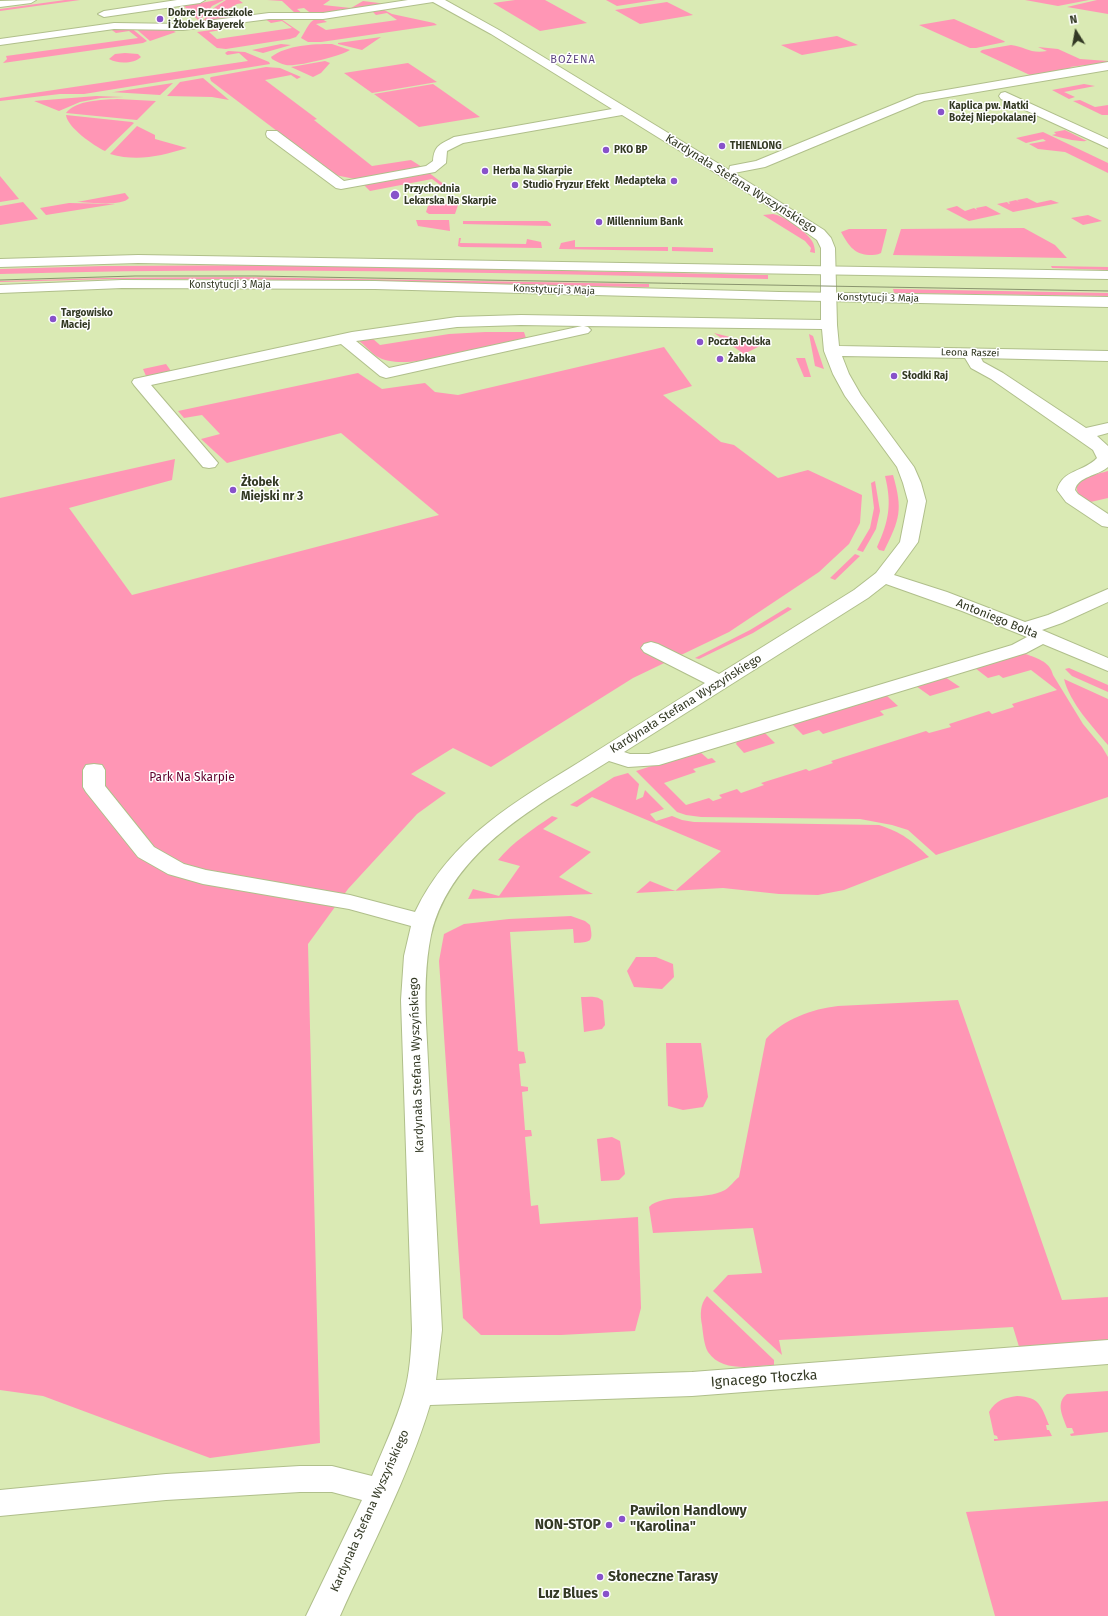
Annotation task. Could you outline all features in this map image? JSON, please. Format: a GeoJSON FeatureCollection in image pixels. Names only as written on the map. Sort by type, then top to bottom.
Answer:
{"type":"FeatureCollection","features":[{"type":"Feature","properties":{"kind":"street"},"geometry":{"type":"LineString","coordinates":[[0,4],[31,0]]}},
{"type":"Feature","properties":{"kind":"street"},"geometry":{"type":"LineString","coordinates":[[96,15],[200,0]]}},
{"type":"Feature","properties":{"kind":"street"},"geometry":{"type":"LineString","coordinates":[[0,42],[114,26],[183,27],[269,16],[322,16],[430,0]]}},
{"type":"Feature","properties":{"kind":"street","name":"Kardynała Stefana Wyszyńskiego"},"geometry":{"type":"LineString","coordinates":[[323,1616],[381,1492],[409,1425],[419,1393],[424,1368],[427,1330],[418,1084],[412,986],[418,940],[428,911],[444,881],[468,852],[496,826],[607,753],[861,594],[883,578],[909,542],[917,501],[912,483],[905,467],[853,396],[840,374],[832,351],[829,325],[828,248],[824,238],[819,233],[473,18],[437,0]]}},
{"type":"Feature","properties":{"kind":"street"},"geometry":{"type":"LineString","coordinates":[[735,169],[760,164],[921,98],[1108,66]]}},
{"type":"Feature","properties":{"kind":"street"},"geometry":{"type":"LineString","coordinates":[[1005,96],[1108,144]]}},
{"type":"Feature","properties":{"kind":"street"},"geometry":{"type":"LineString","coordinates":[[272,134],[341,185],[430,169],[439,163],[442,149],[459,140],[624,111]]}},
{"type":"Feature","properties":{"kind":"street"},"geometry":{"type":"LineString","coordinates":[[0,263],[138,259],[1108,275]]}},
{"type":"Feature","properties":{"kind":"street","name":"Konstytucji 3 Maja"},"geometry":{"type":"LineString","coordinates":[[0,288],[122,284],[367,285],[828,297],[1108,302]]}},
{"type":"Feature","properties":{"kind":"street"},"geometry":{"type":"LineString","coordinates":[[209,463],[140,382],[386,331],[457,322],[521,320],[829,325]]}},
{"type":"Feature","properties":{"kind":"street"},"geometry":{"type":"LineString","coordinates":[[344,339],[386,373],[619,322]]}},
{"type":"Feature","properties":{"kind":"street","name":"Leona Raszei"},"geometry":{"type":"LineString","coordinates":[[832,351],[1108,356]]}},
{"type":"Feature","properties":{"kind":"street"},"geometry":{"type":"LineString","coordinates":[[970,353],[977,365],[997,376],[1084,434],[1100,447],[1106,459],[1100,466],[1072,479],[1067,483],[1066,490],[1072,498],[1108,522]]}},
{"type":"Feature","properties":{"kind":"street"},"geometry":{"type":"LineString","coordinates":[[1084,434],[1108,428]]}},
{"type":"Feature","properties":{"kind":"street","name":"Antoniego Bolta"},"geometry":{"type":"LineString","coordinates":[[883,578],[921,589],[1033,633],[1108,665]]}},
{"type":"Feature","properties":{"kind":"street"},"geometry":{"type":"LineString","coordinates":[[607,753],[628,761],[650,760],[1019,649],[1033,633],[1055,619],[1108,595]]}},
{"type":"Feature","properties":{"kind":"street"},"geometry":{"type":"LineString","coordinates":[[651,648],[720,683]]}},
{"type":"Feature","properties":{"kind":"street"},"geometry":{"type":"LineString","coordinates":[[94,770],[94,787],[131,834],[146,852],[176,869],[203,877],[350,902],[424,922]]}},
{"type":"Feature","properties":{"kind":"street","name":"Ignacego Tłoczka"},"geometry":{"type":"LineString","coordinates":[[419,1393],[699,1383],[781,1378],[1108,1352]]}},
{"type":"Feature","properties":{"kind":"street"},"geometry":{"type":"LineString","coordinates":[[0,1503],[166,1487],[300,1479],[332,1480],[381,1492]]}},
{"type":"Feature","properties":{"kind":"green space"},"geometry":{"type":"Polygon","coordinates":[[[65,0],[80,0],[0,11],[0,9],[65,0]]]}},
{"type":"Feature","properties":{"kind":"green space"},"geometry":{"type":"Polygon","coordinates":[[[224,0],[212,6],[199,21],[184,6],[224,0]]]}},
{"type":"Feature","properties":{"kind":"green space"},"geometry":{"type":"Polygon","coordinates":[[[226,0],[239,0],[243,3],[237,4],[228,9],[238,16],[235,16],[236,18],[202,22],[215,7],[226,0]]]}},
{"type":"Feature","properties":{"kind":"green space"},"geometry":{"type":"Polygon","coordinates":[[[267,0],[330,0],[323,5],[351,8],[363,1],[387,4],[348,10],[340,9],[341,11],[313,15],[304,8],[297,9],[303,14],[295,13],[282,1],[267,0]]]}},
{"type":"Feature","properties":{"kind":"green space"},"geometry":{"type":"Polygon","coordinates":[[[515,0],[545,0],[587,23],[540,31],[493,3],[515,0]]]}},
{"type":"Feature","properties":{"kind":"green space"},"geometry":{"type":"Polygon","coordinates":[[[606,0],[656,0],[617,6],[606,0]]]}},
{"type":"Feature","properties":{"kind":"green space"},"geometry":{"type":"Polygon","coordinates":[[[1025,0],[1089,0],[1058,6],[1025,0]]]}},
{"type":"Feature","properties":{"kind":"green space"},"geometry":{"type":"Polygon","coordinates":[[[1097,0],[1108,0],[1108,14],[1067,7],[1097,0]]]}},
{"type":"Feature","properties":{"kind":"green space"},"geometry":{"type":"Polygon","coordinates":[[[667,2],[693,15],[640,24],[615,10],[667,2]]]}},
{"type":"Feature","properties":{"kind":"green space"},"geometry":{"type":"Polygon","coordinates":[[[382,9],[392,14],[434,23],[437,25],[321,42],[308,42],[301,38],[308,25],[314,20],[318,19],[322,19],[327,22],[316,24],[326,30],[397,20],[387,13],[376,15],[373,12],[373,10],[382,9]]]}},
{"type":"Feature","properties":{"kind":"green space"},"geometry":{"type":"Polygon","coordinates":[[[278,17],[300,32],[296,37],[226,49],[217,48],[197,32],[219,29],[221,30],[209,32],[217,39],[292,28],[282,21],[271,23],[265,19],[278,17]]]}},
{"type":"Feature","properties":{"kind":"green space"},"geometry":{"type":"Polygon","coordinates":[[[954,19],[1005,42],[970,48],[919,25],[954,19]]]}},
{"type":"Feature","properties":{"kind":"green space"},"geometry":{"type":"Polygon","coordinates":[[[130,27],[147,41],[143,43],[3,63],[7,59],[6,56],[138,38],[129,31],[116,33],[109,28],[130,27]]]}},
{"type":"Feature","properties":{"kind":"green space"},"geometry":{"type":"Polygon","coordinates":[[[134,27],[169,29],[176,32],[150,41],[134,27]]]}},
{"type":"Feature","properties":{"kind":"green space"},"geometry":{"type":"Polygon","coordinates":[[[837,36],[858,45],[802,55],[781,45],[837,36]]]}},
{"type":"Feature","properties":{"kind":"green space"},"geometry":{"type":"Polygon","coordinates":[[[381,37],[362,50],[338,44],[338,43],[381,37]]]}},
{"type":"Feature","properties":{"kind":"green space"},"geometry":{"type":"Polygon","coordinates":[[[281,44],[291,45],[263,53],[252,50],[281,44]]]}},
{"type":"Feature","properties":{"kind":"green space"},"geometry":{"type":"Polygon","coordinates":[[[332,44],[350,50],[319,60],[292,65],[282,64],[271,57],[277,53],[292,48],[309,45],[332,44]]]}},
{"type":"Feature","properties":{"kind":"green space"},"geometry":{"type":"Polygon","coordinates":[[[1011,45],[1036,52],[1047,51],[1038,47],[1058,49],[1080,59],[1108,61],[1108,63],[1088,67],[1085,65],[1070,67],[1073,69],[1032,76],[980,52],[982,50],[1011,45]]]}},
{"type":"Feature","properties":{"kind":"green space"},"geometry":{"type":"Polygon","coordinates":[[[228,51],[245,52],[269,62],[270,64],[84,94],[60,94],[0,101],[0,98],[248,61],[239,53],[227,55],[225,53],[228,51]]]}},
{"type":"Feature","properties":{"kind":"green space"},"geometry":{"type":"Polygon","coordinates":[[[115,54],[138,54],[141,57],[130,62],[116,62],[109,59],[115,54]]]}},
{"type":"Feature","properties":{"kind":"green space"},"geometry":{"type":"Polygon","coordinates":[[[325,61],[330,63],[321,73],[313,77],[291,67],[325,61]]]}},
{"type":"Feature","properties":{"kind":"green space"},"geometry":{"type":"Polygon","coordinates":[[[408,63],[437,82],[372,93],[344,73],[408,63]]]}},
{"type":"Feature","properties":{"kind":"green space"},"geometry":{"type":"Polygon","coordinates":[[[266,67],[280,68],[301,77],[297,79],[291,75],[265,80],[317,119],[314,120],[372,166],[411,160],[422,167],[355,179],[335,175],[211,81],[210,78],[266,67]]]}},
{"type":"Feature","properties":{"kind":"green space"},"geometry":{"type":"Polygon","coordinates":[[[203,78],[229,100],[212,97],[167,96],[180,82],[203,78]]]}},
{"type":"Feature","properties":{"kind":"green space"},"geometry":{"type":"Polygon","coordinates":[[[173,83],[160,95],[111,92],[114,92],[173,83]]]}},
{"type":"Feature","properties":{"kind":"green space"},"geometry":{"type":"Polygon","coordinates":[[[433,84],[480,117],[419,127],[374,94],[433,84]]]}},
{"type":"Feature","properties":{"kind":"green space"},"geometry":{"type":"Polygon","coordinates":[[[1084,84],[1095,86],[1064,92],[1075,97],[1069,99],[1052,90],[1084,84]]]}},
{"type":"Feature","properties":{"kind":"green space"},"geometry":{"type":"Polygon","coordinates":[[[96,96],[124,97],[101,98],[80,102],[59,111],[34,101],[96,96]]]}},
{"type":"Feature","properties":{"kind":"green space"},"geometry":{"type":"Polygon","coordinates":[[[117,99],[156,101],[137,120],[66,113],[76,105],[83,103],[97,100],[117,99]]]}},
{"type":"Feature","properties":{"kind":"green space"},"geometry":{"type":"Polygon","coordinates":[[[1080,100],[1095,107],[1108,105],[1108,115],[1102,115],[1073,101],[1080,100]]]}},
{"type":"Feature","properties":{"kind":"green space"},"geometry":{"type":"Polygon","coordinates":[[[66,115],[134,123],[105,151],[88,141],[76,130],[71,125],[66,115]]]}},
{"type":"Feature","properties":{"kind":"green space"},"geometry":{"type":"Polygon","coordinates":[[[137,126],[155,135],[155,139],[187,148],[140,158],[130,158],[110,154],[137,126]]]}},
{"type":"Feature","properties":{"kind":"green space"},"geometry":{"type":"Polygon","coordinates":[[[1065,130],[1087,141],[1070,140],[1052,135],[1056,134],[1054,132],[1065,130]]]}},
{"type":"Feature","properties":{"kind":"green space"},"geometry":{"type":"Polygon","coordinates":[[[1043,132],[1108,163],[1108,173],[1065,152],[1038,149],[1029,144],[1046,141],[1043,139],[1026,143],[1016,138],[1043,132]]]}},
{"type":"Feature","properties":{"kind":"green space"},"geometry":{"type":"Polygon","coordinates":[[[428,172],[454,192],[450,192],[432,179],[370,191],[363,184],[428,172]]]}},
{"type":"Feature","properties":{"kind":"green space"},"geometry":{"type":"Polygon","coordinates":[[[0,176],[19,199],[0,202],[0,176]]]}},
{"type":"Feature","properties":{"kind":"green space"},"geometry":{"type":"Polygon","coordinates":[[[125,193],[129,198],[125,201],[112,203],[77,202],[125,193]]]}},
{"type":"Feature","properties":{"kind":"green space"},"geometry":{"type":"Polygon","coordinates":[[[1027,198],[1037,203],[1051,200],[1059,203],[1013,212],[997,204],[1007,202],[1009,204],[1010,203],[1008,202],[1016,200],[1019,202],[1017,200],[1027,198]]]}},
{"type":"Feature","properties":{"kind":"green space"},"geometry":{"type":"Polygon","coordinates":[[[23,202],[38,219],[0,225],[0,206],[23,202]]]}},
{"type":"Feature","properties":{"kind":"green space"},"geometry":{"type":"Polygon","coordinates":[[[69,203],[115,204],[46,215],[40,208],[69,203]]]}},
{"type":"Feature","properties":{"kind":"green space"},"geometry":{"type":"Polygon","coordinates":[[[455,203],[458,205],[455,214],[429,214],[426,212],[428,206],[431,205],[455,203]]]}},
{"type":"Feature","properties":{"kind":"green space"},"geometry":{"type":"Polygon","coordinates":[[[957,206],[965,211],[974,208],[977,210],[976,208],[986,206],[1001,214],[969,221],[946,209],[957,206]]]}},
{"type":"Feature","properties":{"kind":"green space"},"geometry":{"type":"Polygon","coordinates":[[[773,214],[789,221],[805,233],[813,242],[815,253],[810,252],[811,248],[805,241],[763,215],[773,214]]]}},
{"type":"Feature","properties":{"kind":"green space"},"geometry":{"type":"Polygon","coordinates":[[[1088,215],[1102,221],[1083,225],[1071,218],[1088,215]]]}},
{"type":"Feature","properties":{"kind":"green space"},"geometry":{"type":"Polygon","coordinates":[[[416,220],[449,220],[450,231],[418,226],[416,220]]]}},
{"type":"Feature","properties":{"kind":"green space"},"geometry":{"type":"Polygon","coordinates":[[[463,221],[547,221],[551,224],[551,226],[463,224],[463,221]]]}},
{"type":"Feature","properties":{"kind":"green space"},"geometry":{"type":"Polygon","coordinates":[[[1024,228],[1055,245],[1067,258],[893,255],[901,229],[1024,228]]]}},
{"type":"Feature","properties":{"kind":"green space"},"geometry":{"type":"Polygon","coordinates":[[[849,229],[887,229],[881,253],[875,255],[863,254],[852,248],[841,232],[849,229]]]}},
{"type":"Feature","properties":{"kind":"green space"},"geometry":{"type":"Polygon","coordinates":[[[459,238],[461,238],[460,243],[526,244],[527,239],[541,242],[542,248],[461,247],[458,246],[459,238]]]}},
{"type":"Feature","properties":{"kind":"green space"},"geometry":{"type":"Polygon","coordinates":[[[575,240],[575,247],[668,247],[668,251],[559,249],[561,243],[575,240]]]}},
{"type":"Feature","properties":{"kind":"green space"},"geometry":{"type":"Polygon","coordinates":[[[672,247],[713,248],[713,252],[672,251],[672,247]]]}},
{"type":"Feature","properties":{"kind":"green space"},"geometry":{"type":"Polygon","coordinates":[[[290,265],[768,275],[768,279],[288,270],[0,274],[0,269],[104,266],[290,265]]]}},
{"type":"Feature","properties":{"kind":"green space"},"geometry":{"type":"Polygon","coordinates":[[[1051,266],[1108,267],[1108,270],[1052,268],[1051,266]]]}},
{"type":"Feature","properties":{"kind":"green space"},"geometry":{"type":"Polygon","coordinates":[[[241,277],[649,284],[649,287],[233,279],[113,279],[0,282],[104,278],[241,277]]]}},
{"type":"Feature","properties":{"kind":"green space"},"geometry":{"type":"Polygon","coordinates":[[[893,289],[1108,293],[1108,296],[894,293],[893,289]]]}},
{"type":"Feature","properties":{"kind":"green space"},"geometry":{"type":"Polygon","coordinates":[[[524,332],[526,338],[420,361],[403,362],[381,359],[359,341],[372,338],[380,345],[449,334],[524,332]]]}},
{"type":"Feature","properties":{"kind":"green space"},"geometry":{"type":"Polygon","coordinates":[[[714,333],[762,345],[744,354],[714,333]]]}},
{"type":"Feature","properties":{"kind":"green space"},"geometry":{"type":"Polygon","coordinates":[[[809,334],[813,336],[824,369],[815,366],[809,334]]]}},
{"type":"Feature","properties":{"kind":"green space","name":"Park Na Skarpie"},"geometry":{"type":"Polygon","coordinates":[[[664,347],[692,386],[663,395],[721,442],[734,445],[778,478],[808,470],[862,495],[860,523],[849,544],[819,572],[729,632],[633,678],[491,767],[453,748],[411,774],[446,793],[417,814],[348,889],[308,944],[320,1443],[210,1458],[43,1396],[0,1390],[0,498],[175,459],[172,480],[69,508],[132,595],[439,515],[341,433],[227,463],[201,439],[220,434],[202,415],[184,418],[178,411],[358,373],[382,389],[425,383],[435,392],[458,395],[664,347]]]}},
{"type":"Feature","properties":{"kind":"green space"},"geometry":{"type":"Polygon","coordinates":[[[796,358],[805,358],[811,377],[804,377],[796,358]]]}},
{"type":"Feature","properties":{"kind":"green space"},"geometry":{"type":"Polygon","coordinates":[[[166,364],[171,371],[146,376],[143,369],[166,364]]]}},
{"type":"Feature","properties":{"kind":"green space"},"geometry":{"type":"Polygon","coordinates":[[[1108,471],[1108,498],[1086,503],[1078,493],[1078,484],[1082,480],[1093,475],[1108,471]]]}},
{"type":"Feature","properties":{"kind":"green space"},"geometry":{"type":"Polygon","coordinates":[[[893,475],[899,506],[894,531],[884,551],[879,550],[877,547],[887,520],[889,504],[885,476],[893,475]]]}},
{"type":"Feature","properties":{"kind":"green space"},"geometry":{"type":"Polygon","coordinates":[[[875,481],[880,511],[876,529],[863,552],[857,550],[870,528],[874,508],[871,483],[875,481]]]}},
{"type":"Feature","properties":{"kind":"green space"},"geometry":{"type":"Polygon","coordinates":[[[855,554],[860,556],[835,580],[830,578],[855,554]]]}},
{"type":"Feature","properties":{"kind":"green space"},"geometry":{"type":"Polygon","coordinates":[[[788,607],[792,609],[753,633],[699,659],[695,658],[750,630],[788,607]]]}},
{"type":"Feature","properties":{"kind":"green space"},"geometry":{"type":"Polygon","coordinates":[[[1023,653],[1037,658],[1049,666],[1083,724],[1102,747],[1108,757],[1108,797],[936,855],[908,830],[892,825],[860,819],[701,817],[686,815],[677,812],[636,771],[699,751],[708,759],[712,758],[716,762],[693,769],[696,772],[664,783],[686,805],[709,798],[713,801],[722,798],[719,795],[737,789],[741,793],[764,785],[761,783],[806,769],[809,771],[833,763],[831,761],[926,731],[929,733],[951,727],[949,724],[989,711],[992,714],[1014,707],[1012,704],[1057,690],[1031,670],[1003,678],[999,675],[988,678],[975,668],[1023,653]]]}},
{"type":"Feature","properties":{"kind":"green space"},"geometry":{"type":"Polygon","coordinates":[[[1069,668],[1108,685],[1108,692],[1072,676],[1065,669],[1069,668]]]}},
{"type":"Feature","properties":{"kind":"green space"},"geometry":{"type":"Polygon","coordinates":[[[945,677],[960,687],[930,696],[916,686],[945,677]]]}},
{"type":"Feature","properties":{"kind":"green space"},"geometry":{"type":"Polygon","coordinates":[[[1064,679],[1108,699],[1108,745],[1076,705],[1064,679]]]}},
{"type":"Feature","properties":{"kind":"green space"},"geometry":{"type":"Polygon","coordinates":[[[886,695],[898,706],[880,711],[884,715],[823,734],[819,730],[803,735],[791,723],[886,695]]]}},
{"type":"Feature","properties":{"kind":"green space"},"geometry":{"type":"Polygon","coordinates":[[[764,732],[775,743],[744,753],[736,744],[738,739],[764,732]]]}},
{"type":"Feature","properties":{"kind":"green space"},"geometry":{"type":"Polygon","coordinates":[[[628,773],[639,784],[636,800],[643,797],[645,790],[664,809],[650,814],[656,821],[672,816],[682,820],[694,822],[879,825],[906,838],[929,857],[844,890],[818,895],[779,894],[723,888],[675,891],[721,851],[592,797],[577,807],[570,805],[614,777],[628,773]]]}},
{"type":"Feature","properties":{"kind":"green space"},"geometry":{"type":"Polygon","coordinates":[[[552,816],[558,818],[543,829],[591,852],[559,877],[593,894],[468,899],[473,889],[499,896],[520,866],[498,860],[517,842],[552,816]]]}},
{"type":"Feature","properties":{"kind":"green space"},"geometry":{"type":"Polygon","coordinates":[[[650,881],[674,891],[636,893],[650,881]]]}},
{"type":"Feature","properties":{"kind":"green space"},"geometry":{"type":"Polygon","coordinates":[[[571,916],[585,921],[590,925],[590,940],[587,942],[574,943],[573,929],[510,932],[518,1051],[524,1052],[526,1063],[519,1064],[521,1086],[528,1087],[528,1091],[522,1092],[525,1130],[531,1130],[532,1136],[525,1137],[531,1206],[538,1205],[540,1224],[638,1217],[641,1308],[635,1331],[561,1335],[481,1335],[463,1318],[439,961],[444,934],[464,924],[509,919],[571,916]]]}},
{"type":"Feature","properties":{"kind":"green space"},"geometry":{"type":"Polygon","coordinates":[[[636,957],[656,957],[673,964],[674,977],[662,989],[634,987],[627,971],[636,957]]]}},
{"type":"Feature","properties":{"kind":"green space"},"geometry":{"type":"Polygon","coordinates":[[[581,997],[596,997],[603,1001],[605,1025],[602,1029],[584,1032],[581,997]]]}},
{"type":"Feature","properties":{"kind":"green space"},"geometry":{"type":"Polygon","coordinates":[[[958,1000],[1062,1300],[1108,1297],[1108,1342],[1020,1350],[1013,1327],[779,1340],[782,1355],[713,1291],[728,1275],[762,1273],[753,1228],[653,1233],[649,1207],[664,1200],[717,1193],[727,1189],[739,1177],[766,1039],[781,1026],[799,1016],[828,1007],[958,1000]]]}},
{"type":"Feature","properties":{"kind":"green space"},"geometry":{"type":"Polygon","coordinates":[[[666,1043],[701,1043],[708,1097],[703,1107],[683,1110],[668,1106],[666,1043]]]}},
{"type":"Feature","properties":{"kind":"green space"},"geometry":{"type":"Polygon","coordinates":[[[612,1137],[620,1141],[625,1174],[619,1180],[601,1181],[597,1139],[612,1137]]]}},
{"type":"Feature","properties":{"kind":"green space"},"geometry":{"type":"Polygon","coordinates":[[[707,1296],[774,1360],[774,1365],[738,1367],[729,1366],[714,1359],[708,1352],[701,1321],[702,1306],[707,1296]]]}},
{"type":"Feature","properties":{"kind":"green space"},"geometry":{"type":"Polygon","coordinates":[[[1108,1391],[1108,1432],[1071,1436],[1070,1434],[1074,1433],[1072,1428],[1067,1428],[1062,1415],[1061,1402],[1063,1398],[1067,1394],[1108,1391]]]}},
{"type":"Feature","properties":{"kind":"green space"},"geometry":{"type":"Polygon","coordinates":[[[1017,1396],[1031,1398],[1039,1404],[1049,1425],[1046,1425],[1047,1430],[1049,1430],[1052,1436],[994,1441],[994,1439],[998,1439],[997,1436],[994,1435],[989,1412],[994,1405],[1001,1400],[1017,1396]]]}},
{"type":"Feature","properties":{"kind":"green space"},"geometry":{"type":"Polygon","coordinates":[[[1108,1501],[1108,1616],[995,1616],[966,1512],[1108,1501]]]}},
{"type":"Feature","properties":{"kind":"tram line"},"geometry":{"type":"LineString","coordinates":[[0,280],[135,276],[255,276],[1108,291]]}},
{"type":"Feature","properties":{"kind":"place","name":"Dobre Przedszkole i Żłobek Bayerek"},"geometry":{"type":"Point","coordinates":[160,19]}},
{"type":"Feature","properties":{"kind":"place","name":"Kaplica pw. Matki Bożej Niepokalanej"},"geometry":{"type":"Point","coordinates":[941,112]}},
{"type":"Feature","properties":{"kind":"place","name":"THIENLONG"},"geometry":{"type":"Point","coordinates":[722,146]}},
{"type":"Feature","properties":{"kind":"place","name":"PKO BP"},"geometry":{"type":"Point","coordinates":[606,150]}},
{"type":"Feature","properties":{"kind":"place","name":"Herba Na Skarpie"},"geometry":{"type":"Point","coordinates":[485,171]}},
{"type":"Feature","properties":{"kind":"place","name":"Medapteka"},"geometry":{"type":"Point","coordinates":[674,181]}},
{"type":"Feature","properties":{"kind":"place","name":"Studio Fryzur Efekt"},"geometry":{"type":"Point","coordinates":[515,185]}},
{"type":"Feature","properties":{"kind":"place","name":"Przychodnia Lekarska Na Skarpie"},"geometry":{"type":"Point","coordinates":[395,195]}},
{"type":"Feature","properties":{"kind":"place","name":"Millennium Bank"},"geometry":{"type":"Point","coordinates":[599,222]}},
{"type":"Feature","properties":{"kind":"place","name":"Targowisko Maciej"},"geometry":{"type":"Point","coordinates":[53,319]}},
{"type":"Feature","properties":{"kind":"place","name":"Poczta Polska"},"geometry":{"type":"Point","coordinates":[700,342]}},
{"type":"Feature","properties":{"kind":"place","name":"Żabka"},"geometry":{"type":"Point","coordinates":[720,359]}},
{"type":"Feature","properties":{"kind":"place","name":"Słodki Raj"},"geometry":{"type":"Point","coordinates":[894,376]}},
{"type":"Feature","properties":{"kind":"place","name":"Żłobek Miejski nr 3"},"geometry":{"type":"Point","coordinates":[233,490]}},
{"type":"Feature","properties":{"kind":"place","name":"Pawilon Handlowy \"Karolina\""},"geometry":{"type":"Point","coordinates":[622,1519]}},
{"type":"Feature","properties":{"kind":"place","name":"NON-STOP"},"geometry":{"type":"Point","coordinates":[609,1525]}},
{"type":"Feature","properties":{"kind":"place","name":"Słoneczne Tarasy"},"geometry":{"type":"Point","coordinates":[600,1577]}},
{"type":"Feature","properties":{"kind":"place","name":"Luz Blues"},"geometry":{"type":"Point","coordinates":[606,1594]}},
{"type":"Feature","properties":{"kind":"district","name":"BOŻENA"},"geometry":{"type":"Point","coordinates":[573,60]}}]}
